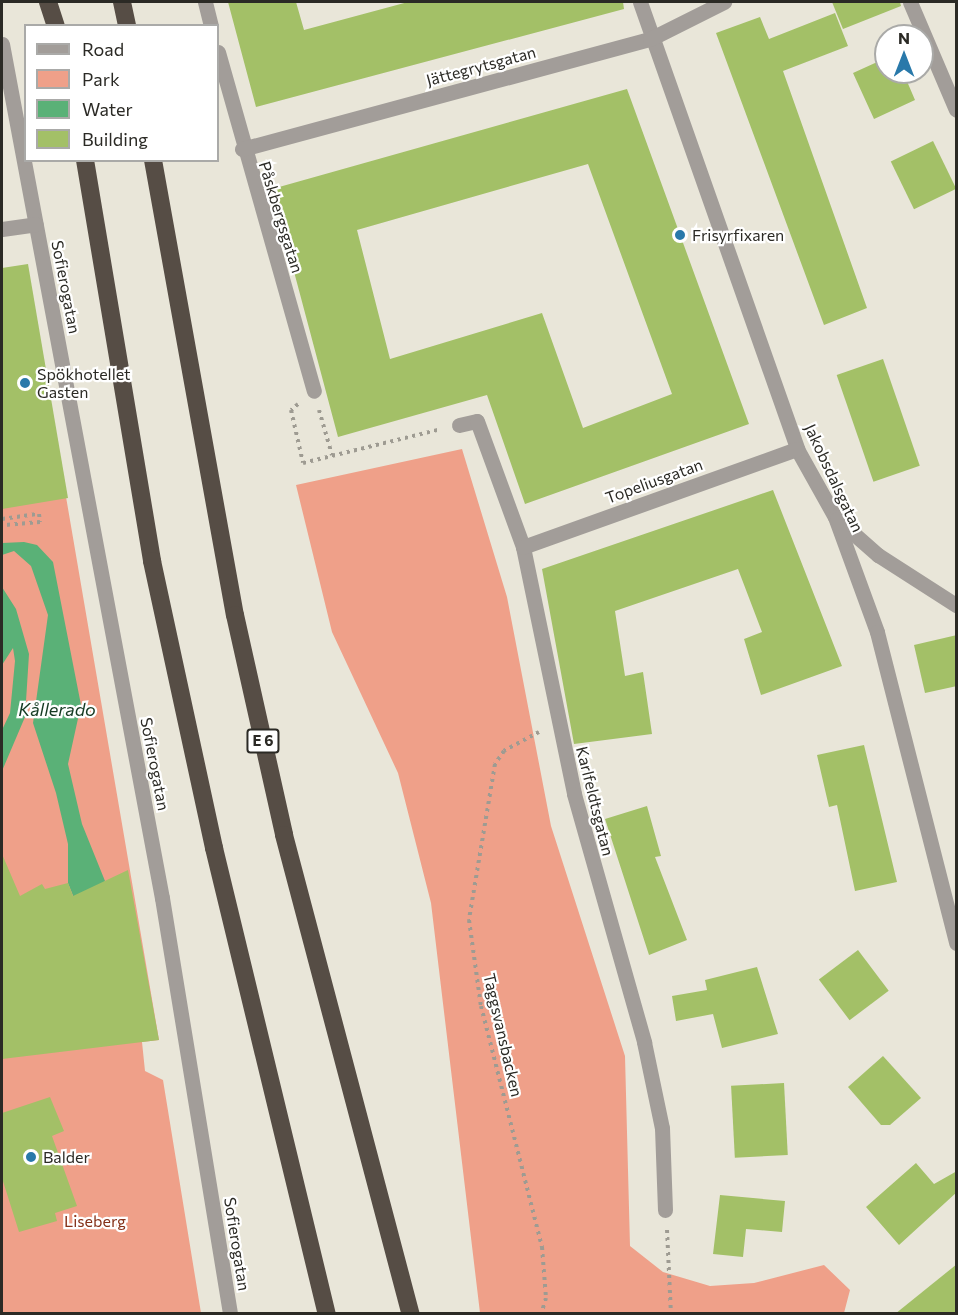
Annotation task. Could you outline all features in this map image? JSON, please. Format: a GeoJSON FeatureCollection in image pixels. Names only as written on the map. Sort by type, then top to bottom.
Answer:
{"type":"FeatureCollection","features":[{"type":"Feature","properties":{"kind":"highway"},"geometry":{"type":"LineString","coordinates":[[48,2],[55,24]]}},
{"type":"Feature","properties":{"kind":"highway"},"geometry":{"type":"LineString","coordinates":[[57,2],[61,24]]}},
{"type":"Feature","properties":{"kind":"highway"},"geometry":{"type":"LineString","coordinates":[[122,2],[127,24]]}},
{"type":"Feature","properties":{"kind":"highway"},"geometry":{"type":"LineString","coordinates":[[85,162],[152,561],[214,848],[327,1314]]}},
{"type":"Feature","properties":{"kind":"highway","name":"E 6"},"geometry":{"type":"LineString","coordinates":[[153,162],[237,626],[284,835],[411,1314]]}},
{"type":"Feature","properties":{"kind":"street"},"geometry":{"type":"LineString","coordinates":[[205,2],[210,24]]}},
{"type":"Feature","properties":{"kind":"street","name":"Jakobsdalsgatan"},"geometry":{"type":"LineString","coordinates":[[640,2],[650,39],[797,449],[835,517],[877,632],[957,943]]}},
{"type":"Feature","properties":{"kind":"street","name":"Jättegrytsgatan"},"geometry":{"type":"LineString","coordinates":[[242,149],[650,39],[724,2]]}},
{"type":"Feature","properties":{"kind":"street"},"geometry":{"type":"LineString","coordinates":[[910,2],[957,110]]}},
{"type":"Feature","properties":{"kind":"street","name":"Sofierogatan"},"geometry":{"type":"LineString","coordinates":[[2,44],[24,160]]}},
{"type":"Feature","properties":{"kind":"street","name":"Påskbergsgatan"},"geometry":{"type":"LineString","coordinates":[[219,56],[242,149],[314,391]]}},
{"type":"Feature","properties":{"kind":"street","name":"Sofierogatan"},"geometry":{"type":"LineString","coordinates":[[24,162],[162,898],[230,1314]]}},
{"type":"Feature","properties":{"kind":"street","name":"Sofierogatan"},"geometry":{"type":"LineString","coordinates":[[2,229],[36,224]]}},
{"type":"Feature","properties":{"kind":"street","name":"Karlfeldtsgatan"},"geometry":{"type":"LineString","coordinates":[[459,425],[477,421],[523,547],[559,727],[644,1042],[662,1128],[665,1210]]}},
{"type":"Feature","properties":{"kind":"street","name":"Topeliusgatan"},"geometry":{"type":"LineString","coordinates":[[523,547],[797,449]]}},
{"type":"Feature","properties":{"kind":"street"},"geometry":{"type":"LineString","coordinates":[[835,517],[878,555],[957,605]]}},
{"type":"Feature","properties":{"kind":"path"},"geometry":{"type":"LineString","coordinates":[[332,455],[314,391],[291,410],[303,463],[459,425]]}},
{"type":"Feature","properties":{"kind":"path"},"geometry":{"type":"LineString","coordinates":[[2,519],[39,514],[40,522],[2,525]]}},
{"type":"Feature","properties":{"kind":"path","name":"Taggsvansbacken"},"geometry":{"type":"LineString","coordinates":[[541,1314],[546,1298],[542,1246],[481,1006],[469,920],[495,764],[524,737],[559,727]]}},
{"type":"Feature","properties":{"kind":"path"},"geometry":{"type":"LineString","coordinates":[[665,1210],[671,1314]]}},
{"type":"Feature","properties":{"kind":"green space","name":"Liseberg"},"geometry":{"type":"Polygon","coordinates":[[[27,269],[159,1040],[142,1042],[145,1071],[163,1080],[201,1313],[2,1313],[2,272],[27,269]]]}},
{"type":"Feature","properties":{"kind":"green space"},"geometry":{"type":"Polygon","coordinates":[[[462,449],[507,597],[551,826],[625,1056],[630,1246],[663,1272],[710,1286],[754,1283],[824,1265],[850,1290],[844,1313],[480,1313],[431,903],[398,773],[332,632],[296,485],[462,449]]]}},
{"type":"Feature","properties":{"kind":"water","name":"Kållerado"},"geometry":{"type":"Polygon","coordinates":[[[24,542],[37,545],[53,562],[81,705],[68,764],[82,824],[105,881],[82,918],[68,883],[68,844],[56,793],[33,723],[48,615],[31,566],[14,551],[2,555],[2,543],[24,542]]]}},
{"type":"Feature","properties":{"kind":"water","name":"Kållerado"},"geometry":{"type":"Polygon","coordinates":[[[2,587],[16,609],[29,654],[25,717],[2,771],[2,730],[10,713],[15,661],[13,648],[2,665],[2,587]]]}},
{"type":"Feature","properties":{"kind":"building"},"geometry":{"type":"Polygon","coordinates":[[[228,2],[296,2],[304,30],[408,2],[623,2],[624,9],[256,107],[228,2]]]}},
{"type":"Feature","properties":{"kind":"building"},"geometry":{"type":"Polygon","coordinates":[[[832,2],[900,2],[901,6],[843,29],[832,2]]]}},
{"type":"Feature","properties":{"kind":"building"},"geometry":{"type":"Polygon","coordinates":[[[835,13],[848,46],[783,71],[867,308],[824,325],[716,33],[760,17],[769,39],[835,13]]]}},
{"type":"Feature","properties":{"kind":"building"},"geometry":{"type":"Polygon","coordinates":[[[874,63],[874,84],[908,84],[915,100],[874,119],[853,73],[874,63]]]}},
{"type":"Feature","properties":{"kind":"building"},"geometry":{"type":"Polygon","coordinates":[[[627,89],[749,424],[525,504],[487,395],[338,437],[272,189],[627,89]],[[588,164],[357,230],[390,359],[542,313],[583,428],[672,394],[588,164]]]}},
{"type":"Feature","properties":{"kind":"building"},"geometry":{"type":"Polygon","coordinates":[[[933,141],[956,189],[914,209],[891,162],[933,141]]]}},
{"type":"Feature","properties":{"kind":"building","name":"Spökhotellet Gasten"},"geometry":{"type":"Polygon","coordinates":[[[28,264],[68,498],[2,509],[2,268],[28,264]]]}},
{"type":"Feature","properties":{"kind":"building"},"geometry":{"type":"Polygon","coordinates":[[[883,359],[920,466],[873,482],[837,375],[883,359]]]}},
{"type":"Feature","properties":{"kind":"building"},"geometry":{"type":"Polygon","coordinates":[[[773,490],[842,666],[761,695],[744,639],[762,632],[738,569],[615,611],[625,676],[643,672],[652,734],[574,744],[542,569],[773,490]]]}},
{"type":"Feature","properties":{"kind":"building"},"geometry":{"type":"Polygon","coordinates":[[[957,635],[957,686],[925,693],[914,645],[957,635]]]}},
{"type":"Feature","properties":{"kind":"building"},"geometry":{"type":"Polygon","coordinates":[[[864,745],[897,882],[855,891],[837,805],[829,807],[817,755],[864,745]]]}},
{"type":"Feature","properties":{"kind":"building"},"geometry":{"type":"Polygon","coordinates":[[[647,806],[661,856],[655,857],[687,940],[649,955],[605,819],[647,806]]]}},
{"type":"Feature","properties":{"kind":"building"},"geometry":{"type":"Polygon","coordinates":[[[2,854],[20,896],[42,884],[45,889],[68,883],[73,896],[128,870],[159,1040],[2,1059],[2,854]]]}},
{"type":"Feature","properties":{"kind":"building"},"geometry":{"type":"Polygon","coordinates":[[[858,950],[889,991],[850,1020],[819,979],[858,950]]]}},
{"type":"Feature","properties":{"kind":"building"},"geometry":{"type":"Polygon","coordinates":[[[757,967],[778,1034],[722,1048],[713,1014],[676,1021],[672,996],[707,990],[705,980],[757,967]]]}},
{"type":"Feature","properties":{"kind":"building"},"geometry":{"type":"Polygon","coordinates":[[[883,1056],[921,1098],[890,1125],[881,1125],[848,1087],[883,1056]]]}},
{"type":"Feature","properties":{"kind":"building"},"geometry":{"type":"Polygon","coordinates":[[[784,1083],[788,1155],[735,1158],[731,1086],[784,1083]]]}},
{"type":"Feature","properties":{"kind":"building","name":"Balder"},"geometry":{"type":"Polygon","coordinates":[[[50,1097],[64,1131],[52,1136],[77,1206],[55,1213],[57,1221],[19,1232],[2,1178],[2,1113],[50,1097]]]}},
{"type":"Feature","properties":{"kind":"building"},"geometry":{"type":"Polygon","coordinates":[[[916,1163],[934,1184],[957,1171],[957,1192],[899,1245],[866,1207],[916,1163]]]}},
{"type":"Feature","properties":{"kind":"building"},"geometry":{"type":"Polygon","coordinates":[[[720,1195],[785,1201],[782,1232],[746,1229],[743,1257],[713,1254],[720,1195]]]}},
{"type":"Feature","properties":{"kind":"building"},"geometry":{"type":"Polygon","coordinates":[[[957,1264],[957,1314],[895,1314],[957,1264]]]}},
{"type":"Feature","properties":{"kind":"place","name":"Frisyrfixaren"},"geometry":{"type":"Point","coordinates":[680,235]}},
{"type":"Feature","properties":{"kind":"place","name":"Spökhotellet Gasten"},"geometry":{"type":"Point","coordinates":[25,383]}},
{"type":"Feature","properties":{"kind":"place","name":"Balder"},"geometry":{"type":"Point","coordinates":[31,1157]}}]}
